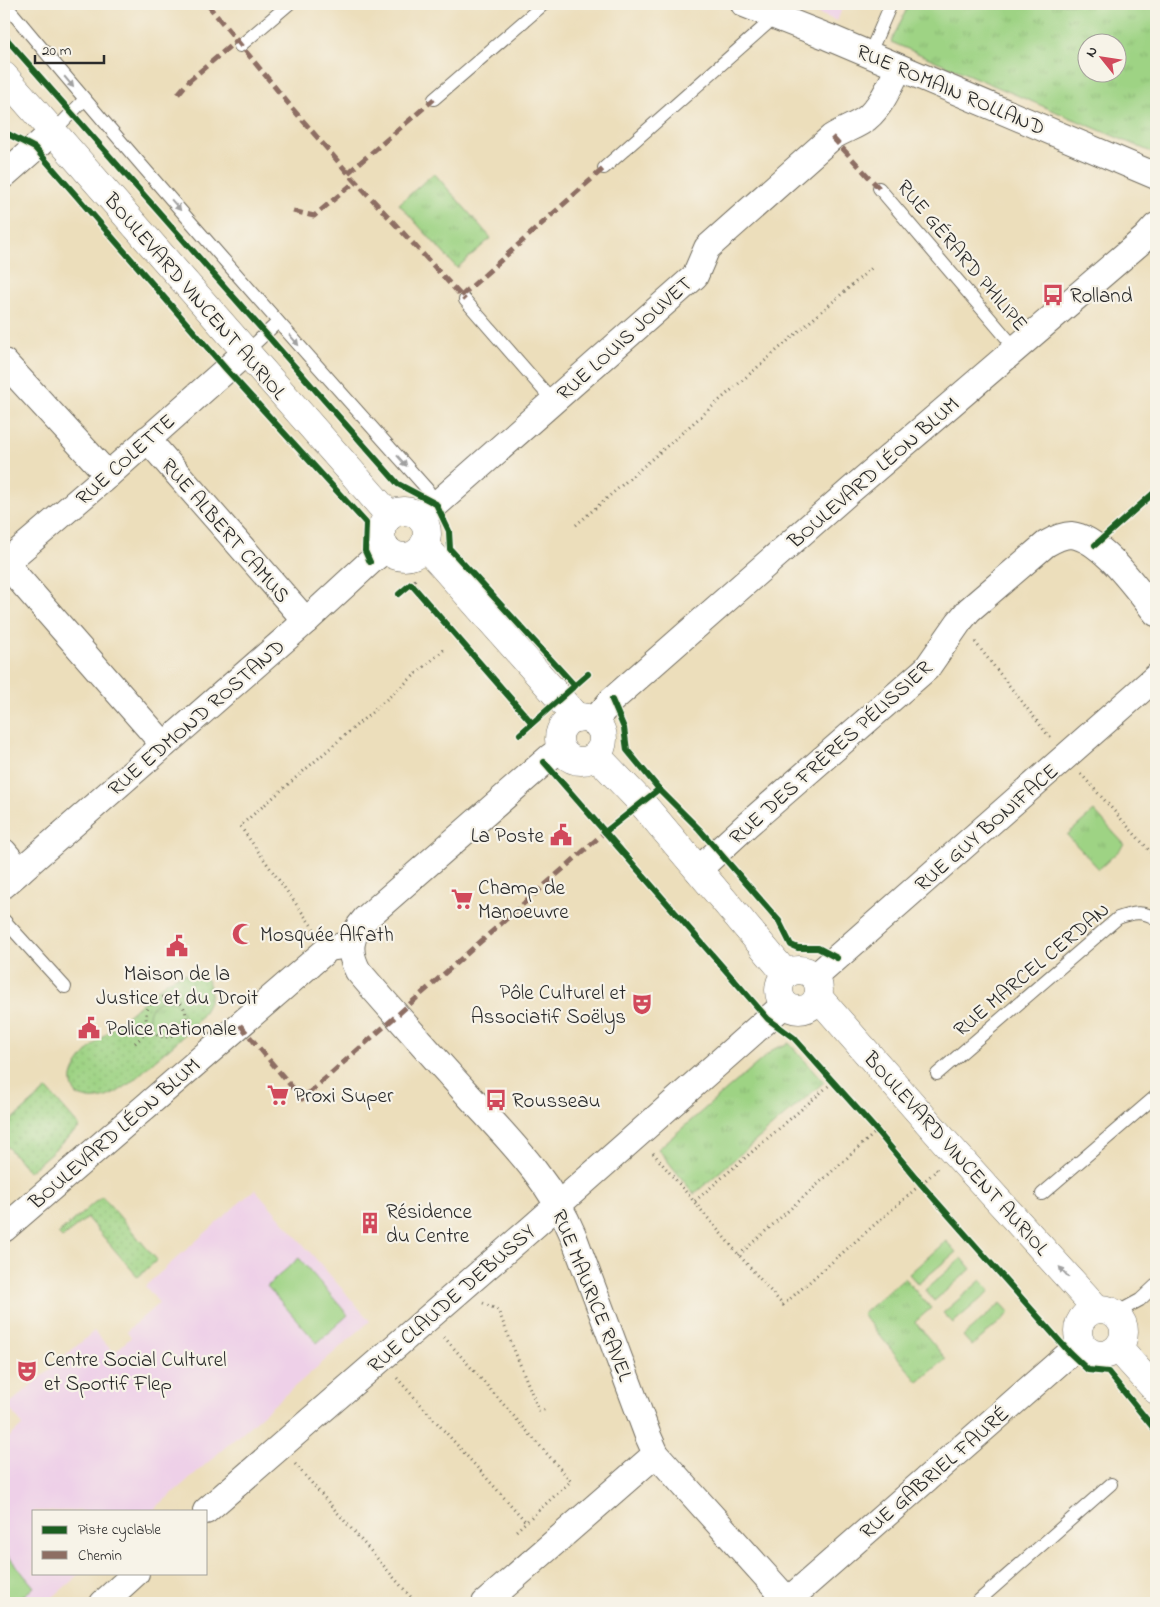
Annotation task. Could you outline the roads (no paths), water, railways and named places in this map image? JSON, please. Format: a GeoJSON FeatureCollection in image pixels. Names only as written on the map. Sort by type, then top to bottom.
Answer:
{"type":"FeatureCollection","features":[{"type":"Feature","properties":{"kind":"street","name":"RUE ROMAIN ROLLAND"},"geometry":{"type":"LineString","coordinates":[[744,4],[828,37],[1156,176]]}},
{"type":"Feature","properties":{"kind":"street","name":"RUE LOUIS JOUVET"},"geometry":{"type":"LineString","coordinates":[[428,511],[695,276],[707,248],[832,137],[866,119],[882,99],[899,68]]}},
{"type":"Feature","properties":{"kind":"street","name":"BOULEVARD VINCENT AURIOL"},"geometry":{"type":"LineString","coordinates":[[4,76],[390,516]]}},
{"type":"Feature","properties":{"kind":"street"},"geometry":{"type":"LineString","coordinates":[[4,175],[54,132]]}},
{"type":"Feature","properties":{"kind":"street","name":"BOULEVARD LÉON BLUM"},"geometry":{"type":"LineString","coordinates":[[4,1229],[340,947],[355,933],[365,918],[544,762],[574,729],[612,700],[851,490],[1145,238],[1156,226]]}},
{"type":"Feature","properties":{"kind":"street","name":"RUE COLETTE"},"geometry":{"type":"LineString","coordinates":[[4,564],[246,353]]}},
{"type":"Feature","properties":{"kind":"street"},"geometry":{"type":"LineString","coordinates":[[4,362],[108,475]]}},
{"type":"Feature","properties":{"kind":"street","name":"RUE ALBERT CAMUS"},"geometry":{"type":"LineString","coordinates":[[147,439],[306,620]]}},
{"type":"Feature","properties":{"kind":"street"},"geometry":{"type":"LineString","coordinates":[[408,550],[426,540],[428,511],[415,514],[402,511],[390,516],[385,522],[382,535],[383,542],[408,550],[574,729],[565,754],[577,761],[584,761],[596,755],[641,802],[786,974],[798,970],[810,973],[806,997]]}},
{"type":"Feature","properties":{"kind":"street","name":"RUE DES FRÈRES PÉLISSIER"},"geometry":{"type":"LineString","coordinates":[[698,870],[928,668],[969,610],[1046,544],[1057,538],[1069,535],[1083,538],[1095,545],[1126,576],[1156,614]]}},
{"type":"Feature","properties":{"kind":"street","name":"RUE EDMOND ROSTAND"},"geometry":{"type":"LineString","coordinates":[[9,869],[164,746],[370,562],[408,550]]}},
{"type":"Feature","properties":{"kind":"street"},"geometry":{"type":"LineString","coordinates":[[4,564],[164,746]]}},
{"type":"Feature","properties":{"kind":"street","name":"RUE GUY BONIFACE"},"geometry":{"type":"LineString","coordinates":[[806,997],[1156,677]]}},
{"type":"Feature","properties":{"kind":"street","name":"RUE MAURICE RAVEL"},"geometry":{"type":"LineString","coordinates":[[340,947],[358,971],[538,1175],[566,1218],[656,1454],[788,1602]]}},
{"type":"Feature","properties":{"kind":"street","name":"BOULEVARD VINCENT AURIOL"},"geometry":{"type":"LineString","coordinates":[[806,997],[935,1152],[1094,1322]]}},
{"type":"Feature","properties":{"kind":"street","name":"BOULEVARD VINCENT AURIOL"},"geometry":{"type":"LineString","coordinates":[[806,997],[948,1144],[1094,1322]]}},
{"type":"Feature","properties":{"kind":"street","name":"RUE CLAUDE DEBUSSY"},"geometry":{"type":"LineString","coordinates":[[207,1510],[637,1134],[806,997]]}},
{"type":"Feature","properties":{"kind":"street"},"geometry":{"type":"LineString","coordinates":[[1121,1319],[1125,1334],[1118,1348],[1112,1353],[1100,1356],[1093,1354],[1094,1322],[1121,1319]]}},
{"type":"Feature","properties":{"kind":"street","name":"RUE GABRIEL FAURÉ"},"geometry":{"type":"LineString","coordinates":[[788,1602],[1070,1353],[1094,1322]]}},
{"type":"Feature","properties":{"kind":"street"},"geometry":{"type":"LineString","coordinates":[[1118,1348],[1156,1390]]}},
{"type":"Feature","properties":{"kind":"street"},"geometry":{"type":"LineString","coordinates":[[485,1603],[656,1454]]}},
{"type":"Feature","properties":{"kind":"street"},"geometry":{"type":"LineString","coordinates":[[103,1603],[135,1574]]}},
{"type":"Feature","properties":{"kind":"lane"},"geometry":{"type":"LineString","coordinates":[[5,4],[84,100],[427,489],[428,511]]}},
{"type":"Feature","properties":{"kind":"lane"},"geometry":{"type":"LineString","coordinates":[[240,46],[289,4]]}},
{"type":"Feature","properties":{"kind":"lane"},"geometry":{"type":"LineString","coordinates":[[434,99],[544,4]]}},
{"type":"Feature","properties":{"kind":"lane"},"geometry":{"type":"LineString","coordinates":[[869,55],[891,4]]}},
{"type":"Feature","properties":{"kind":"lane"},"geometry":{"type":"LineString","coordinates":[[604,168],[775,17]]}},
{"type":"Feature","properties":{"kind":"lane"},"geometry":{"type":"LineString","coordinates":[[54,132],[84,100]]}},
{"type":"Feature","properties":{"kind":"lane","name":"RUE GÉRARD PHILIPE"},"geometry":{"type":"LineString","coordinates":[[879,188],[1016,349]]}},
{"type":"Feature","properties":{"kind":"lane"},"geometry":{"type":"LineString","coordinates":[[465,300],[553,401]]}},
{"type":"Feature","properties":{"kind":"lane"},"geometry":{"type":"LineString","coordinates":[[246,353],[278,322]]}},
{"type":"Feature","properties":{"kind":"lane","name":"RUE MARCEL CERDAN"},"geometry":{"type":"LineString","coordinates":[[937,1074],[1118,918],[1134,912],[1149,914],[1156,919]]}},
{"type":"Feature","properties":{"kind":"lane"},"geometry":{"type":"LineString","coordinates":[[4,920],[65,987]]}},
{"type":"Feature","properties":{"kind":"lane"},"geometry":{"type":"LineString","coordinates":[[1042,1194],[1156,1096]]}},
{"type":"Feature","properties":{"kind":"lane"},"geometry":{"type":"LineString","coordinates":[[1094,1322],[1140,1300],[1156,1286]]}},
{"type":"Feature","properties":{"kind":"lane"},"geometry":{"type":"LineString","coordinates":[[976,1603],[1111,1484]]}},
{"type":"Feature","properties":{"kind":"place","name":"Rolland"},"geometry":{"type":"Point","coordinates":[1053,295]}},
{"type":"Feature","properties":{"kind":"place","name":"La Poste"},"geometry":{"type":"Point","coordinates":[561,835]}},
{"type":"Feature","properties":{"kind":"place","name":"Champ de Manoeuvre"},"geometry":{"type":"Point","coordinates":[462,899]}},
{"type":"Feature","properties":{"kind":"place","name":"Mosquée Alfath"},"geometry":{"type":"Point","coordinates":[243,934]}},
{"type":"Feature","properties":{"kind":"place","name":"Maison de la Justice et du Droit"},"geometry":{"type":"Point","coordinates":[177,946]}},
{"type":"Feature","properties":{"kind":"place","name":"Pôle Culturel et Associatif Soëlys"},"geometry":{"type":"Point","coordinates":[642,1004]}},
{"type":"Feature","properties":{"kind":"place","name":"Police nationale"},"geometry":{"type":"Point","coordinates":[89,1028]}},
{"type":"Feature","properties":{"kind":"place","name":"Proxi Super"},"geometry":{"type":"Point","coordinates":[278,1095]}},
{"type":"Feature","properties":{"kind":"place","name":"Rousseau"},"geometry":{"type":"Point","coordinates":[496,1100]}},
{"type":"Feature","properties":{"kind":"place","name":"Résidence du Centre"},"geometry":{"type":"Point","coordinates":[370,1223]}},
{"type":"Feature","properties":{"kind":"place","name":"Centre Social Culturel et Sportif Flep"},"geometry":{"type":"Point","coordinates":[27,1371]}}]}
